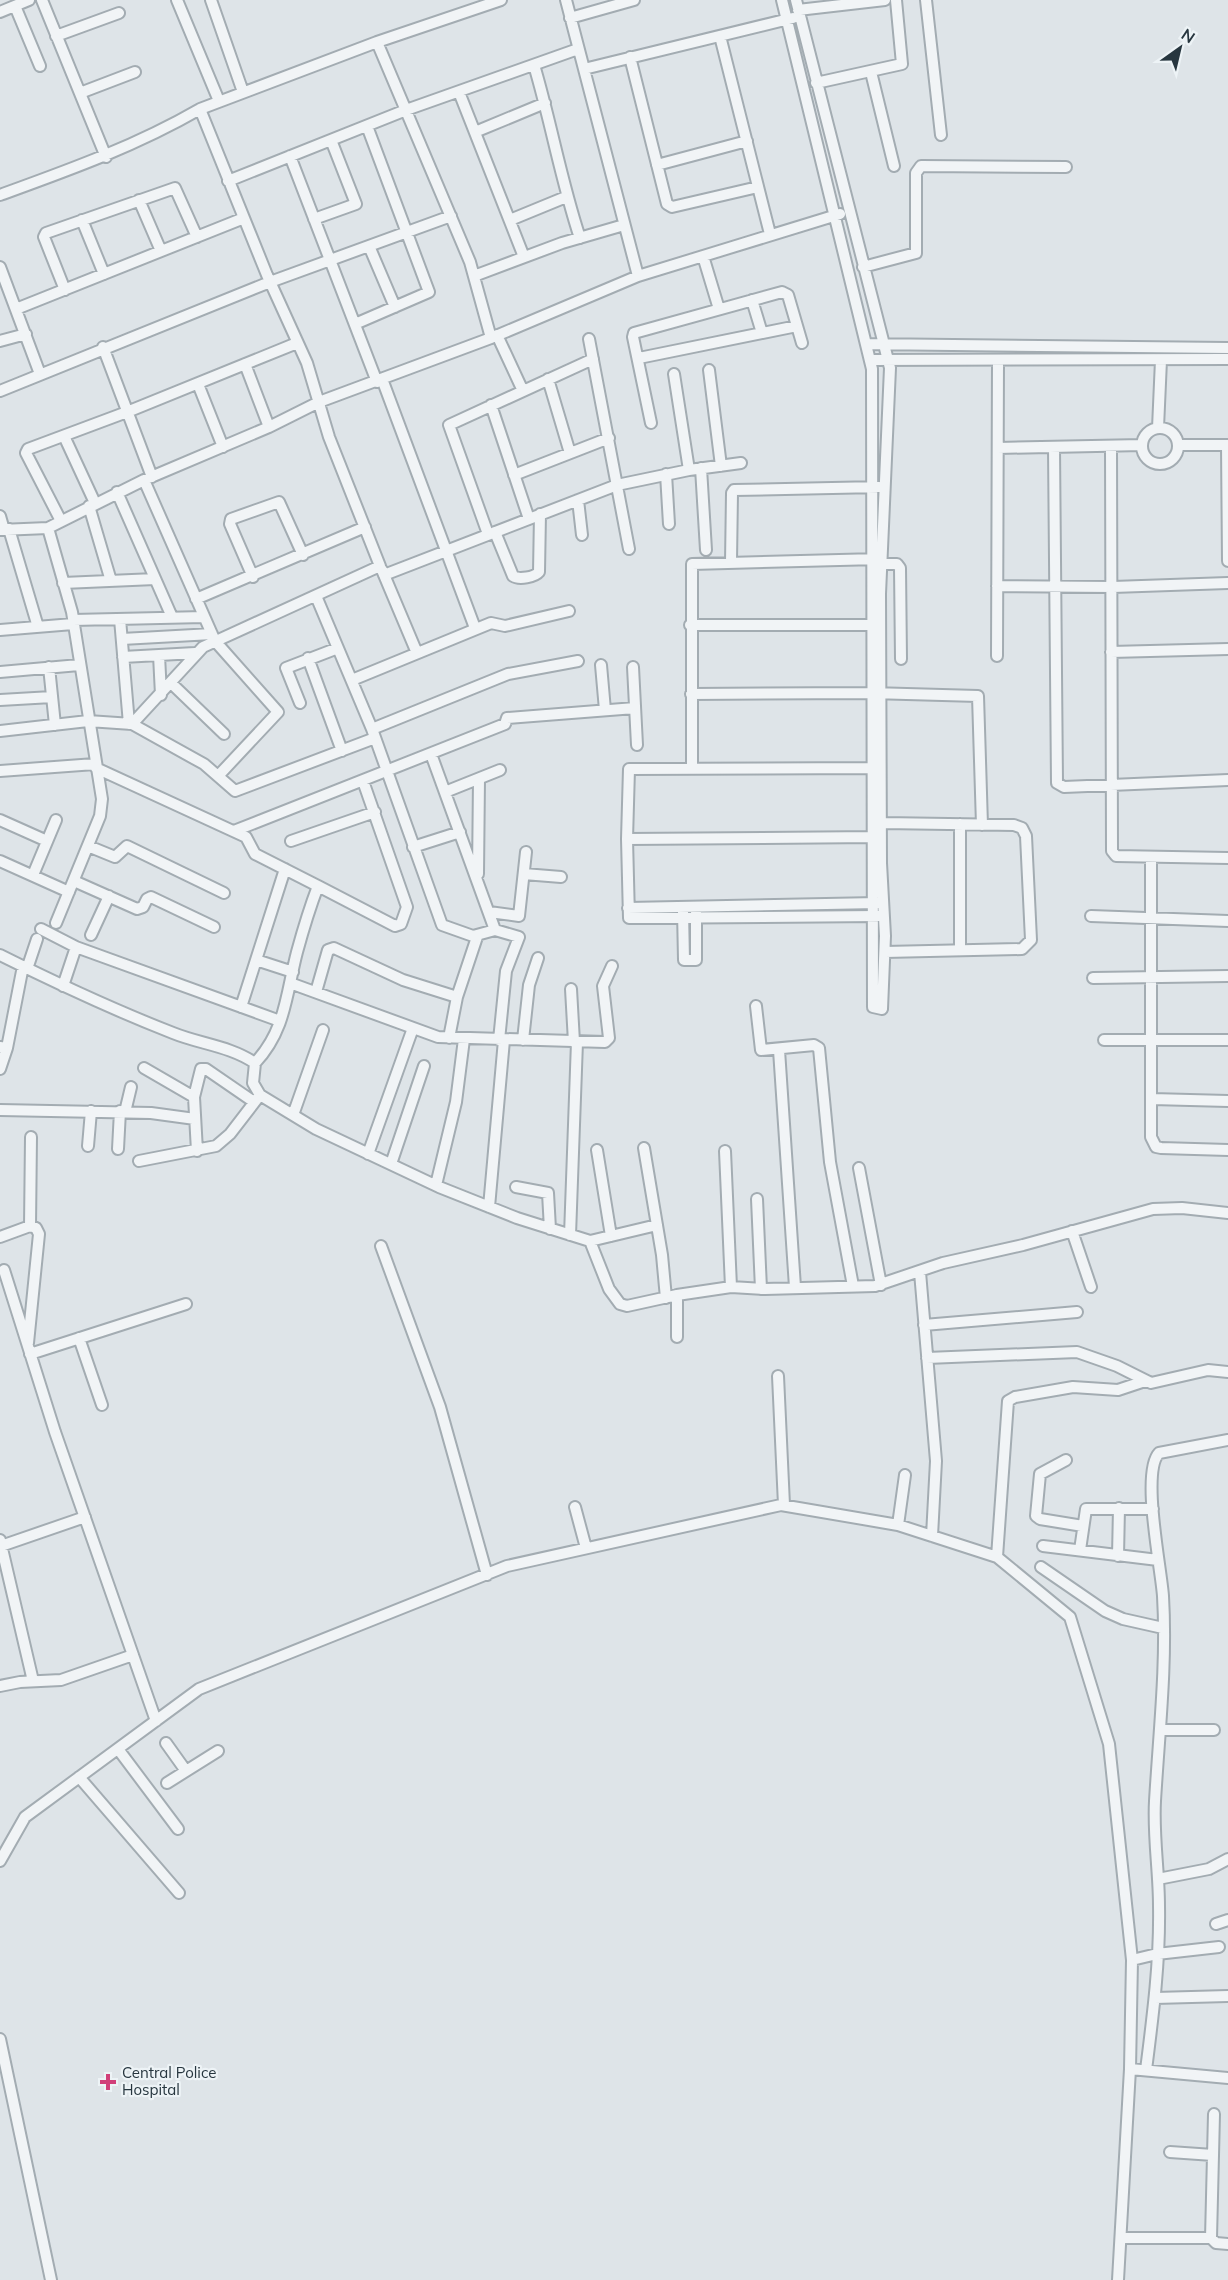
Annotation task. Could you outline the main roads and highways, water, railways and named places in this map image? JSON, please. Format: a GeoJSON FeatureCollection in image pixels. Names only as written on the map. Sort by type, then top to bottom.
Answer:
{"type":"FeatureCollection","features":[{"type":"Feature","properties":{"kind":"place","name":"Central Police Hospital"},"geometry":{"type":"Point","coordinates":[108,2082]}}]}
